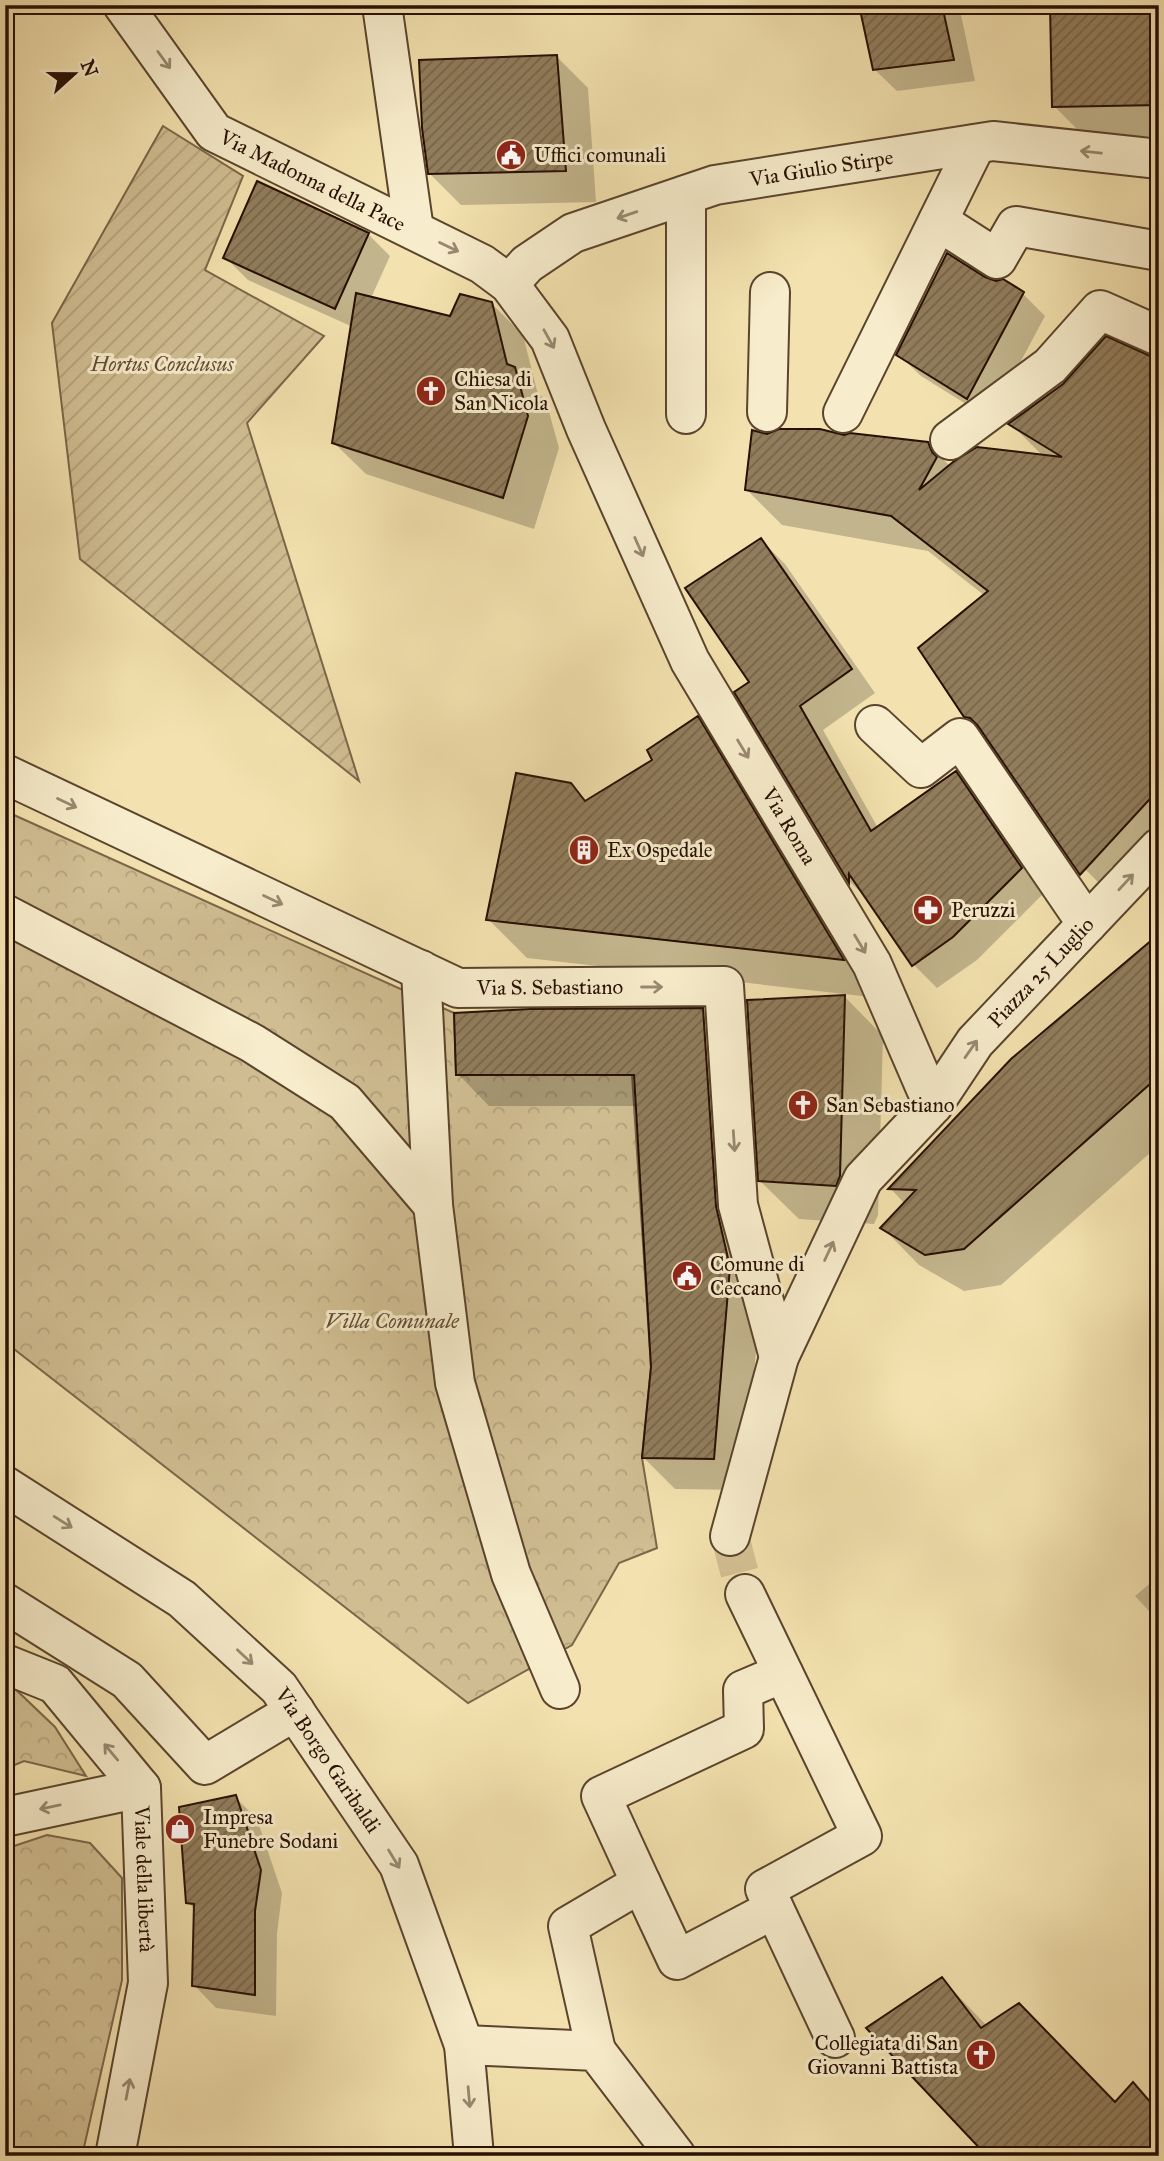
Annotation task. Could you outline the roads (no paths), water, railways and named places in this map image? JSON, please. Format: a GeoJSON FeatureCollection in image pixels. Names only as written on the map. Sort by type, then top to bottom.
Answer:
{"type":"FeatureCollection","features":[{"type":"Feature","properties":{"kind":"street","name":"Via Madonna della Pace"},"geometry":{"type":"LineString","coordinates":[[123,5],[214,132],[482,264],[509,284]]}},
{"type":"Feature","properties":{"kind":"street"},"geometry":{"type":"LineString","coordinates":[[382,5],[414,230]]}},
{"type":"Feature","properties":{"kind":"street","name":"Via Giulio Stirpe"},"geometry":{"type":"LineString","coordinates":[[509,284],[527,264],[573,233],[715,185],[993,141],[1159,159]]}},
{"type":"Feature","properties":{"kind":"street"},"geometry":{"type":"LineString","coordinates":[[843,413],[976,144]]}},
{"type":"Feature","properties":{"kind":"street"},"geometry":{"type":"LineString","coordinates":[[685,195],[686,414]]}},
{"type":"Feature","properties":{"kind":"street"},"geometry":{"type":"LineString","coordinates":[[939,220],[997,259],[1016,226],[1159,251]]}},
{"type":"Feature","properties":{"kind":"street","name":"Via Roma"},"geometry":{"type":"LineString","coordinates":[[509,284],[550,339],[586,429],[690,661],[872,964],[933,1105]]}},
{"type":"Feature","properties":{"kind":"street"},"geometry":{"type":"LineString","coordinates":[[767,412],[770,292]]}},
{"type":"Feature","properties":{"kind":"street"},"geometry":{"type":"LineString","coordinates":[[950,440],[1050,366],[1100,310],[1159,337]]}},
{"type":"Feature","properties":{"kind":"street"},"geometry":{"type":"LineString","coordinates":[[875,725],[921,768],[960,738],[1087,923]]}},
{"type":"Feature","properties":{"kind":"street","name":"Via S. Sebastiano"},"geometry":{"type":"LineString","coordinates":[[5,774],[458,988],[724,986],[738,1205],[779,1357]]}},
{"type":"Feature","properties":{"kind":"street","name":"Piazza 25 Luglio"},"geometry":{"type":"LineString","coordinates":[[933,1105],[975,1042],[1159,848]]}},
{"type":"Feature","properties":{"kind":"street"},"geometry":{"type":"LineString","coordinates":[[5,914],[252,1043],[345,1101],[433,1205]]}},
{"type":"Feature","properties":{"kind":"street"},"geometry":{"type":"LineString","coordinates":[[421,970],[433,1205],[455,1383],[511,1574],[560,1689]]}},
{"type":"Feature","properties":{"kind":"street"},"geometry":{"type":"LineString","coordinates":[[730,1536],[779,1357],[863,1180],[933,1105]]}},
{"type":"Feature","properties":{"kind":"street","name":"Via Borgo Garibaldi"},"geometry":{"type":"LineString","coordinates":[[5,1486],[182,1599],[279,1688],[399,1865],[464,2045],[474,2156]]}},
{"type":"Feature","properties":{"kind":"street"},"geometry":{"type":"LineString","coordinates":[[745,1594],[862,1836],[765,1889],[835,2038]]}},
{"type":"Feature","properties":{"kind":"street"},"geometry":{"type":"LineString","coordinates":[[5,1604],[127,1680],[205,1765],[295,1711]]}},
{"type":"Feature","properties":{"kind":"street","name":"Viale della libertà"},"geometry":{"type":"LineString","coordinates":[[5,1664],[55,1684],[141,1788],[148,1983],[115,2156]]}},
{"type":"Feature","properties":{"kind":"street"},"geometry":{"type":"LineString","coordinates":[[775,1909],[677,1960],[601,1796],[744,1729],[743,1690],[783,1673]]}},
{"type":"Feature","properties":{"kind":"street"},"geometry":{"type":"LineString","coordinates":[[5,1817],[141,1788]]}},
{"type":"Feature","properties":{"kind":"street"},"geometry":{"type":"LineString","coordinates":[[641,1883],[568,1926],[596,2051],[676,2156]]}},
{"type":"Feature","properties":{"kind":"street"},"geometry":{"type":"LineString","coordinates":[[464,2045],[596,2051]]}},
{"type":"Feature","properties":{"kind":"tunnel"},"geometry":{"type":"LineString","coordinates":[[730,1536],[745,1594]]}},
{"type":"Feature","properties":{"kind":"place","name":"Uffici comunali"},"geometry":{"type":"Point","coordinates":[511,155]}},
{"type":"Feature","properties":{"kind":"place","name":"Chiesa di San Nicola"},"geometry":{"type":"Point","coordinates":[431,391]}},
{"type":"Feature","properties":{"kind":"place","name":"Ex Ospedale"},"geometry":{"type":"Point","coordinates":[584,850]}},
{"type":"Feature","properties":{"kind":"place","name":"Peruzzi"},"geometry":{"type":"Point","coordinates":[928,910]}},
{"type":"Feature","properties":{"kind":"place","name":"San Sebastiano"},"geometry":{"type":"Point","coordinates":[803,1105]}},
{"type":"Feature","properties":{"kind":"place","name":"Comune di Ceccano"},"geometry":{"type":"Point","coordinates":[687,1276]}},
{"type":"Feature","properties":{"kind":"place","name":"Impresa Funebre Sodani"},"geometry":{"type":"Point","coordinates":[180,1829]}},
{"type":"Feature","properties":{"kind":"place","name":"Collegiata di San Giovanni Battista"},"geometry":{"type":"Point","coordinates":[981,2055]}},
{"type":"Feature","properties":{"kind":"park label","name":"Hortus Conclusus"},"geometry":{"type":"Point","coordinates":[162,364]}},
{"type":"Feature","properties":{"kind":"park label","name":"Villa Comunale"},"geometry":{"type":"Point","coordinates":[392,1321]}}]}
